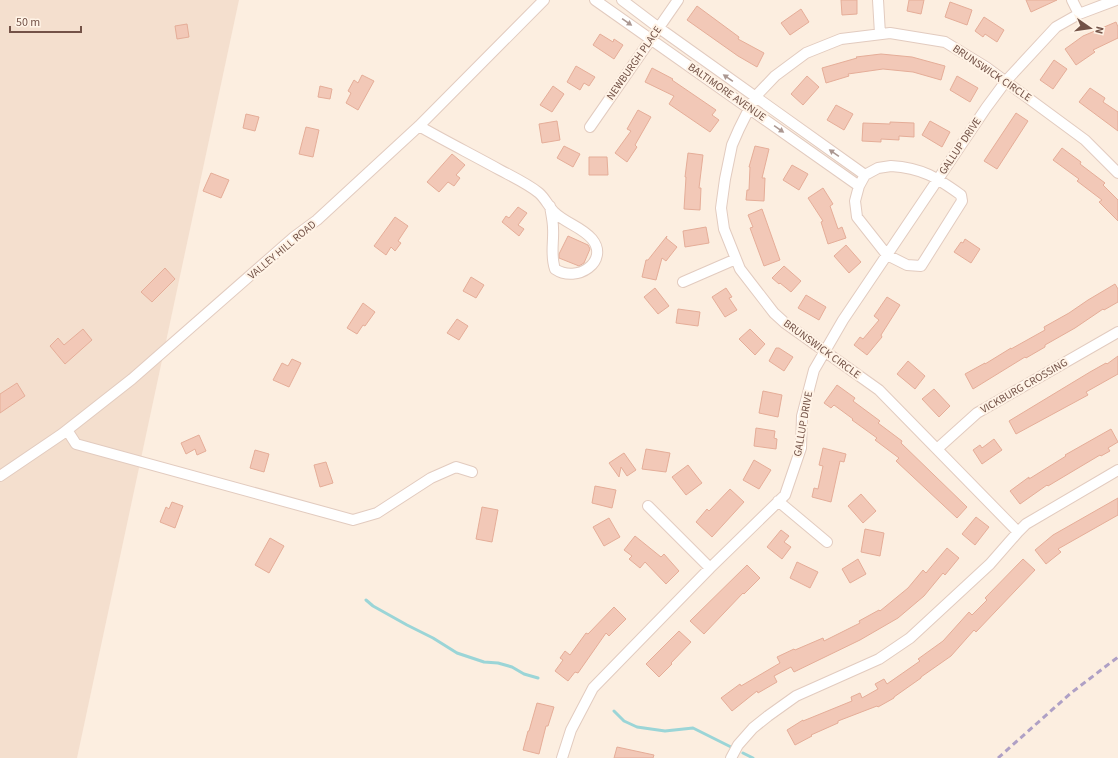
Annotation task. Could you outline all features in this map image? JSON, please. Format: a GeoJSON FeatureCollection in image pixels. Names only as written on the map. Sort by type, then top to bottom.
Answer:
{"type":"FeatureCollection","features":[{"type":"Feature","properties":{"kind":"street","name":"VALLEY HILL ROAD"},"geometry":{"type":"LineString","coordinates":[[0,476],[67,430],[132,379],[294,237],[317,220],[419,126],[544,0]]}},
{"type":"Feature","properties":{"kind":"street","name":"BALTIMORE AVENUE"},"geometry":{"type":"LineString","coordinates":[[595,0],[860,186]]}},
{"type":"Feature","properties":{"kind":"street","name":"BALTIMORE AVENUE"},"geometry":{"type":"LineString","coordinates":[[622,0],[658,28],[865,175]]}},
{"type":"Feature","properties":{"kind":"street","name":"NEWBURGH PLACE"},"geometry":{"type":"LineString","coordinates":[[590,127],[678,0]]}},
{"type":"Feature","properties":{"kind":"street"},"geometry":{"type":"LineString","coordinates":[[878,0],[880,34]]}},
{"type":"Feature","properties":{"kind":"street"},"geometry":{"type":"LineString","coordinates":[[1072,0],[1078,14]]}},
{"type":"Feature","properties":{"kind":"street","name":"GALLUP DRIVE"},"geometry":{"type":"LineString","coordinates":[[562,758],[571,730],[593,688],[710,568],[785,495],[801,448],[802,416],[807,396],[814,370],[824,350],[986,108],[1006,82],[1056,27],[1078,14],[1116,0]]}},
{"type":"Feature","properties":{"kind":"street","name":"BRUNSWICK CIRCLE"},"geometry":{"type":"LineString","coordinates":[[1018,532],[879,390],[785,323],[774,313],[740,269],[724,229],[721,208],[732,145],[755,97],[775,76],[806,52],[842,39],[890,32],[945,42],[986,67],[1085,140],[1118,173]]}},
{"type":"Feature","properties":{"kind":"street"},"geometry":{"type":"LineString","coordinates":[[419,126],[523,183],[540,194],[550,206],[555,212],[591,238],[596,246],[596,257],[586,270],[578,274],[559,272],[555,269],[552,263],[552,241],[554,229],[550,206]]}},
{"type":"Feature","properties":{"kind":"street"},"geometry":{"type":"LineString","coordinates":[[891,166],[907,167],[938,179],[962,195],[962,202],[921,266],[907,265],[887,255],[857,217],[855,201],[865,175],[878,168],[891,166]]}},
{"type":"Feature","properties":{"kind":"street"},"geometry":{"type":"LineString","coordinates":[[683,282],[736,259]]}},
{"type":"Feature","properties":{"kind":"street","name":"VICKBURG CROSSING"},"geometry":{"type":"LineString","coordinates":[[938,449],[977,413],[1118,332]]}},
{"type":"Feature","properties":{"kind":"street"},"geometry":{"type":"LineString","coordinates":[[67,430],[76,444],[353,520],[377,513],[431,478],[456,467],[472,472]]}},
{"type":"Feature","properties":{"kind":"street"},"geometry":{"type":"LineString","coordinates":[[731,758],[738,745],[753,728],[796,696],[879,659],[910,638],[990,564],[1026,524],[1118,470]]}},
{"type":"Feature","properties":{"kind":"street"},"geometry":{"type":"LineString","coordinates":[[778,501],[827,542]]}},
{"type":"Feature","properties":{"kind":"street"},"geometry":{"type":"LineString","coordinates":[[648,506],[710,568]]}},
{"type":"Feature","properties":{"kind":"shaded area"},"geometry":{"type":"Polygon","coordinates":[[[0,0],[239,0],[77,758],[0,758],[0,0]]]}},
{"type":"Feature","properties":{"kind":"building"},"geometry":{"type":"Polygon","coordinates":[[[841,0],[857,0],[857,14],[842,15],[841,0]]]}},
{"type":"Feature","properties":{"kind":"building"},"geometry":{"type":"Polygon","coordinates":[[[909,0],[924,0],[921,14],[907,11],[909,0]]]}},
{"type":"Feature","properties":{"kind":"building"},"geometry":{"type":"Polygon","coordinates":[[[1026,0],[1057,0],[1031,12],[1026,0]]]}},
{"type":"Feature","properties":{"kind":"building"},"geometry":{"type":"Polygon","coordinates":[[[950,2],[972,10],[967,25],[945,17],[950,2]]]}},
{"type":"Feature","properties":{"kind":"building"},"geometry":{"type":"Polygon","coordinates":[[[697,6],[739,37],[738,39],[764,53],[757,67],[738,56],[687,20],[697,6]]]}},
{"type":"Feature","properties":{"kind":"building"},"geometry":{"type":"Polygon","coordinates":[[[801,9],[809,22],[790,35],[781,23],[801,9]]]}},
{"type":"Feature","properties":{"kind":"building"},"geometry":{"type":"Polygon","coordinates":[[[984,17],[1004,30],[997,42],[985,34],[983,37],[975,31],[984,17]]]}},
{"type":"Feature","properties":{"kind":"building"},"geometry":{"type":"Polygon","coordinates":[[[1116,22],[1118,27],[1118,38],[1093,50],[1095,52],[1076,65],[1065,49],[1083,36],[1116,22]]]}},
{"type":"Feature","properties":{"kind":"building"},"geometry":{"type":"Polygon","coordinates":[[[187,24],[189,37],[177,39],[175,26],[187,24]]]}},
{"type":"Feature","properties":{"kind":"building"},"geometry":{"type":"Polygon","coordinates":[[[600,34],[613,42],[614,39],[623,45],[614,59],[593,45],[600,34]]]}},
{"type":"Feature","properties":{"kind":"building"},"geometry":{"type":"Polygon","coordinates":[[[881,54],[912,57],[945,66],[941,80],[913,72],[883,69],[848,74],[849,76],[826,83],[822,68],[857,58],[856,57],[881,54]]]}},
{"type":"Feature","properties":{"kind":"building"},"geometry":{"type":"Polygon","coordinates":[[[1054,60],[1067,69],[1053,89],[1040,80],[1054,60]]]}},
{"type":"Feature","properties":{"kind":"building"},"geometry":{"type":"Polygon","coordinates":[[[576,66],[595,77],[589,86],[584,83],[580,90],[567,82],[576,66]]]}},
{"type":"Feature","properties":{"kind":"building"},"geometry":{"type":"Polygon","coordinates":[[[652,68],[673,79],[672,80],[716,110],[712,115],[719,120],[710,132],[669,104],[674,96],[645,82],[652,68]]]}},
{"type":"Feature","properties":{"kind":"building"},"geometry":{"type":"Polygon","coordinates":[[[362,75],[374,81],[358,110],[346,103],[351,93],[348,91],[354,80],[358,83],[362,75]]]}},
{"type":"Feature","properties":{"kind":"building"},"geometry":{"type":"Polygon","coordinates":[[[807,76],[819,87],[803,105],[791,94],[807,76]]]}},
{"type":"Feature","properties":{"kind":"building"},"geometry":{"type":"Polygon","coordinates":[[[957,76],[978,88],[970,102],[950,90],[957,76]]]}},
{"type":"Feature","properties":{"kind":"building"},"geometry":{"type":"Polygon","coordinates":[[[320,86],[332,89],[330,99],[318,97],[320,86]]]}},
{"type":"Feature","properties":{"kind":"building"},"geometry":{"type":"Polygon","coordinates":[[[553,86],[564,94],[552,112],[540,105],[553,86]]]}},
{"type":"Feature","properties":{"kind":"building"},"geometry":{"type":"Polygon","coordinates":[[[1090,88],[1105,98],[1103,102],[1118,112],[1118,131],[1079,102],[1090,88]]]}},
{"type":"Feature","properties":{"kind":"building"},"geometry":{"type":"Polygon","coordinates":[[[836,105],[853,114],[844,130],[827,120],[836,105]]]}},
{"type":"Feature","properties":{"kind":"building"},"geometry":{"type":"Polygon","coordinates":[[[638,110],[651,117],[635,145],[637,147],[627,162],[615,153],[631,131],[627,129],[638,110]]]}},
{"type":"Feature","properties":{"kind":"building"},"geometry":{"type":"Polygon","coordinates":[[[1016,113],[1028,121],[997,169],[984,161],[1016,113]]]}},
{"type":"Feature","properties":{"kind":"building"},"geometry":{"type":"Polygon","coordinates":[[[246,114],[259,117],[255,131],[243,128],[246,114]]]}},
{"type":"Feature","properties":{"kind":"building"},"geometry":{"type":"Polygon","coordinates":[[[557,121],[560,140],[542,143],[539,124],[557,121]]]}},
{"type":"Feature","properties":{"kind":"building"},"geometry":{"type":"Polygon","coordinates":[[[930,121],[950,132],[942,147],[922,135],[930,121]]]}},
{"type":"Feature","properties":{"kind":"building"},"geometry":{"type":"Polygon","coordinates":[[[890,122],[914,123],[914,137],[899,136],[899,140],[881,139],[881,142],[862,141],[863,123],[890,124],[890,122]]]}},
{"type":"Feature","properties":{"kind":"building"},"geometry":{"type":"Polygon","coordinates":[[[306,127],[319,130],[313,157],[299,154],[306,127]]]}},
{"type":"Feature","properties":{"kind":"building"},"geometry":{"type":"Polygon","coordinates":[[[564,146],[580,154],[573,167],[557,158],[564,146]]]}},
{"type":"Feature","properties":{"kind":"building"},"geometry":{"type":"Polygon","coordinates":[[[755,146],[769,149],[762,178],[765,178],[764,201],[746,200],[747,190],[749,190],[749,167],[755,146]]]}},
{"type":"Feature","properties":{"kind":"building"},"geometry":{"type":"Polygon","coordinates":[[[1062,148],[1105,183],[1103,185],[1118,200],[1118,221],[1099,202],[1102,200],[1077,181],[1079,179],[1053,160],[1062,148]]]}},
{"type":"Feature","properties":{"kind":"building"},"geometry":{"type":"Polygon","coordinates":[[[688,153],[703,155],[699,188],[701,188],[700,210],[684,209],[685,177],[688,153]]]}},
{"type":"Feature","properties":{"kind":"building"},"geometry":{"type":"Polygon","coordinates":[[[452,154],[465,165],[456,175],[460,178],[454,186],[448,182],[439,192],[427,182],[452,154]]]}},
{"type":"Feature","properties":{"kind":"building"},"geometry":{"type":"Polygon","coordinates":[[[589,157],[607,157],[608,175],[589,175],[589,157]]]}},
{"type":"Feature","properties":{"kind":"building"},"geometry":{"type":"Polygon","coordinates":[[[792,165],[808,174],[799,190],[783,180],[792,165]]]}},
{"type":"Feature","properties":{"kind":"building"},"geometry":{"type":"Polygon","coordinates":[[[211,173],[229,180],[221,198],[203,191],[211,173]]]}},
{"type":"Feature","properties":{"kind":"building"},"geometry":{"type":"Polygon","coordinates":[[[823,188],[833,204],[830,206],[838,229],[842,227],[846,238],[828,244],[821,222],[823,221],[808,198],[823,188]]]}},
{"type":"Feature","properties":{"kind":"building"},"geometry":{"type":"Polygon","coordinates":[[[518,207],[527,213],[518,225],[524,229],[519,236],[502,222],[506,216],[509,218],[518,207]]]}},
{"type":"Feature","properties":{"kind":"building"},"geometry":{"type":"Polygon","coordinates":[[[762,209],[780,260],[764,266],[750,228],[753,227],[748,215],[762,209]]]}},
{"type":"Feature","properties":{"kind":"building"},"geometry":{"type":"Polygon","coordinates":[[[395,217],[408,226],[398,241],[401,243],[395,251],[391,247],[386,255],[374,246],[395,217]]]}},
{"type":"Feature","properties":{"kind":"building"},"geometry":{"type":"Polygon","coordinates":[[[706,227],[709,243],[685,247],[683,231],[706,227]]]}},
{"type":"Feature","properties":{"kind":"building"},"geometry":{"type":"Polygon","coordinates":[[[568,236],[588,245],[590,249],[584,263],[579,266],[559,258],[559,254],[568,236]]]}},
{"type":"Feature","properties":{"kind":"building"},"geometry":{"type":"Polygon","coordinates":[[[667,236],[666,238],[677,247],[666,261],[662,258],[656,280],[642,277],[646,260],[648,260],[667,236]]]}},
{"type":"Feature","properties":{"kind":"building"},"geometry":{"type":"Polygon","coordinates":[[[965,239],[980,249],[971,263],[954,252],[965,239]]]}},
{"type":"Feature","properties":{"kind":"building"},"geometry":{"type":"Polygon","coordinates":[[[846,245],[861,262],[849,273],[834,256],[846,245]]]}},
{"type":"Feature","properties":{"kind":"building"},"geometry":{"type":"Polygon","coordinates":[[[784,266],[801,281],[791,292],[772,278],[784,266]]]}},
{"type":"Feature","properties":{"kind":"building"},"geometry":{"type":"Polygon","coordinates":[[[165,268],[175,279],[152,302],[141,292],[165,268]]]}},
{"type":"Feature","properties":{"kind":"building"},"geometry":{"type":"Polygon","coordinates":[[[471,277],[484,285],[476,298],[463,291],[471,277]]]}},
{"type":"Feature","properties":{"kind":"building"},"geometry":{"type":"Polygon","coordinates":[[[1115,284],[1118,289],[1118,302],[1104,310],[1103,309],[1075,328],[1045,345],[1045,347],[1026,358],[1025,357],[973,389],[965,374],[1045,330],[1044,327],[1115,284]]]}},
{"type":"Feature","properties":{"kind":"building"},"geometry":{"type":"Polygon","coordinates":[[[655,288],[669,306],[658,314],[644,297],[655,288]]]}},
{"type":"Feature","properties":{"kind":"building"},"geometry":{"type":"Polygon","coordinates":[[[726,288],[732,297],[729,298],[737,310],[725,317],[712,297],[726,288]]]}},
{"type":"Feature","properties":{"kind":"building"},"geometry":{"type":"Polygon","coordinates":[[[806,295],[826,307],[819,320],[798,308],[806,295]]]}},
{"type":"Feature","properties":{"kind":"building"},"geometry":{"type":"Polygon","coordinates":[[[887,297],[900,305],[881,335],[882,337],[867,355],[854,345],[860,337],[863,339],[879,320],[874,316],[887,297]]]}},
{"type":"Feature","properties":{"kind":"building"},"geometry":{"type":"Polygon","coordinates":[[[363,303],[375,312],[357,334],[347,328],[363,303]]]}},
{"type":"Feature","properties":{"kind":"building"},"geometry":{"type":"Polygon","coordinates":[[[678,309],[700,312],[698,326],[676,323],[678,309]]]}},
{"type":"Feature","properties":{"kind":"building"},"geometry":{"type":"Polygon","coordinates":[[[457,319],[468,326],[459,340],[447,333],[457,319]]]}},
{"type":"Feature","properties":{"kind":"building"},"geometry":{"type":"Polygon","coordinates":[[[83,329],[92,340],[65,364],[50,346],[58,338],[64,345],[83,329]]]}},
{"type":"Feature","properties":{"kind":"building"},"geometry":{"type":"Polygon","coordinates":[[[750,329],[765,344],[755,355],[739,339],[750,329]]]}},
{"type":"Feature","properties":{"kind":"building"},"geometry":{"type":"Polygon","coordinates":[[[776,348],[779,348],[793,357],[784,371],[769,361],[776,348]]]}},
{"type":"Feature","properties":{"kind":"building"},"geometry":{"type":"Polygon","coordinates":[[[1118,356],[1118,374],[1086,392],[1088,395],[1016,434],[1009,421],[1090,372],[1106,363],[1107,364],[1118,356]]]}},
{"type":"Feature","properties":{"kind":"building"},"geometry":{"type":"Polygon","coordinates":[[[292,359],[301,363],[289,387],[273,380],[282,363],[288,366],[292,359]]]}},
{"type":"Feature","properties":{"kind":"building"},"geometry":{"type":"Polygon","coordinates":[[[908,361],[925,376],[915,389],[897,374],[908,361]]]}},
{"type":"Feature","properties":{"kind":"building"},"geometry":{"type":"Polygon","coordinates":[[[17,383],[25,396],[0,413],[0,394],[17,383]]]}},
{"type":"Feature","properties":{"kind":"building"},"geometry":{"type":"Polygon","coordinates":[[[837,385],[855,398],[853,401],[880,421],[878,423],[902,441],[901,443],[967,507],[957,518],[896,461],[899,458],[875,440],[877,438],[834,405],[831,408],[824,403],[837,385]]]}},
{"type":"Feature","properties":{"kind":"building"},"geometry":{"type":"Polygon","coordinates":[[[934,389],[950,406],[939,417],[922,399],[934,389]]]}},
{"type":"Feature","properties":{"kind":"building"},"geometry":{"type":"Polygon","coordinates":[[[763,391],[782,395],[778,417],[759,413],[763,391]]]}},
{"type":"Feature","properties":{"kind":"building"},"geometry":{"type":"Polygon","coordinates":[[[756,428],[775,431],[774,438],[777,439],[776,449],[754,446],[756,428]]]}},
{"type":"Feature","properties":{"kind":"building"},"geometry":{"type":"Polygon","coordinates":[[[1111,429],[1118,442],[1108,448],[1110,451],[1101,456],[1100,455],[1048,486],[1047,485],[1020,504],[1010,491],[1029,477],[1029,479],[1066,456],[1065,455],[1111,429]]]}},
{"type":"Feature","properties":{"kind":"building"},"geometry":{"type":"Polygon","coordinates":[[[199,435],[206,451],[197,455],[195,449],[186,454],[181,443],[199,435]]]}},
{"type":"Feature","properties":{"kind":"building"},"geometry":{"type":"Polygon","coordinates":[[[994,439],[1002,450],[982,464],[973,450],[980,445],[982,448],[994,439]]]}},
{"type":"Feature","properties":{"kind":"building"},"geometry":{"type":"Polygon","coordinates":[[[823,448],[846,454],[844,462],[840,461],[831,502],[812,497],[814,488],[818,489],[823,466],[819,465],[823,448]]]}},
{"type":"Feature","properties":{"kind":"building"},"geometry":{"type":"Polygon","coordinates":[[[646,449],[670,453],[666,472],[642,469],[646,449]]]}},
{"type":"Feature","properties":{"kind":"building"},"geometry":{"type":"Polygon","coordinates":[[[255,450],[269,454],[264,472],[250,468],[255,450]]]}},
{"type":"Feature","properties":{"kind":"building"},"geometry":{"type":"Polygon","coordinates":[[[624,453],[636,470],[627,476],[621,467],[619,477],[609,463],[624,453]]]}},
{"type":"Feature","properties":{"kind":"building"},"geometry":{"type":"Polygon","coordinates":[[[754,460],[771,470],[759,489],[743,480],[754,460]]]}},
{"type":"Feature","properties":{"kind":"building"},"geometry":{"type":"Polygon","coordinates":[[[326,462],[333,483],[320,487],[314,465],[326,462]]]}},
{"type":"Feature","properties":{"kind":"building"},"geometry":{"type":"Polygon","coordinates":[[[688,465],[702,483],[686,495],[672,477],[688,465]]]}},
{"type":"Feature","properties":{"kind":"building"},"geometry":{"type":"Polygon","coordinates":[[[595,486],[616,490],[612,508],[592,503],[595,486]]]}},
{"type":"Feature","properties":{"kind":"building"},"geometry":{"type":"Polygon","coordinates":[[[730,489],[744,502],[712,537],[696,522],[707,509],[709,511],[730,489]]]}},
{"type":"Feature","properties":{"kind":"building"},"geometry":{"type":"Polygon","coordinates":[[[861,494],[876,511],[863,523],[848,506],[861,494]]]}},
{"type":"Feature","properties":{"kind":"building"},"geometry":{"type":"Polygon","coordinates":[[[1118,498],[1118,515],[1058,549],[1061,552],[1046,564],[1035,550],[1053,535],[1118,498]]]}},
{"type":"Feature","properties":{"kind":"building"},"geometry":{"type":"Polygon","coordinates":[[[172,502],[183,506],[175,528],[160,522],[166,507],[169,509],[172,502]]]}},
{"type":"Feature","properties":{"kind":"building"},"geometry":{"type":"Polygon","coordinates":[[[482,507],[498,510],[492,542],[476,539],[482,507]]]}},
{"type":"Feature","properties":{"kind":"building"},"geometry":{"type":"Polygon","coordinates":[[[976,517],[989,527],[975,545],[962,534],[976,517]]]}},
{"type":"Feature","properties":{"kind":"building"},"geometry":{"type":"Polygon","coordinates":[[[609,518],[620,537],[604,546],[593,527],[609,518]]]}},
{"type":"Feature","properties":{"kind":"building"},"geometry":{"type":"Polygon","coordinates":[[[865,529],[884,533],[880,556],[861,552],[865,529]]]}},
{"type":"Feature","properties":{"kind":"building"},"geometry":{"type":"Polygon","coordinates":[[[781,530],[789,536],[784,542],[791,547],[782,559],[767,547],[781,530]]]}},
{"type":"Feature","properties":{"kind":"building"},"geometry":{"type":"Polygon","coordinates":[[[635,536],[661,557],[664,554],[679,571],[666,584],[645,562],[640,568],[629,559],[632,556],[624,550],[635,536]]]}},
{"type":"Feature","properties":{"kind":"building"},"geometry":{"type":"Polygon","coordinates":[[[270,538],[284,546],[269,573],[255,565],[270,538]]]}},
{"type":"Feature","properties":{"kind":"building"},"geometry":{"type":"Polygon","coordinates":[[[947,548],[959,558],[945,575],[943,573],[924,596],[898,618],[860,640],[794,672],[791,667],[774,676],[777,682],[758,693],[757,691],[732,711],[721,698],[740,684],[741,686],[780,663],[777,657],[823,638],[824,641],[860,623],[859,621],[879,610],[880,611],[908,588],[923,570],[926,573],[947,548]]]}},
{"type":"Feature","properties":{"kind":"building"},"geometry":{"type":"Polygon","coordinates":[[[858,559],[866,574],[850,583],[842,569],[858,559]]]}},
{"type":"Feature","properties":{"kind":"building"},"geometry":{"type":"Polygon","coordinates":[[[1023,559],[1035,570],[976,632],[974,630],[951,656],[894,698],[878,707],[877,706],[838,721],[838,723],[811,735],[812,736],[795,745],[787,730],[803,720],[852,701],[851,697],[860,693],[862,698],[878,689],[875,684],[884,679],[887,684],[920,661],[918,659],[943,641],[969,612],[972,615],[987,600],[985,598],[1023,559]]]}},
{"type":"Feature","properties":{"kind":"building"},"geometry":{"type":"Polygon","coordinates":[[[797,562],[818,572],[810,588],[790,578],[797,562]]]}},
{"type":"Feature","properties":{"kind":"building"},"geometry":{"type":"Polygon","coordinates":[[[747,565],[760,578],[744,594],[743,593],[704,634],[690,621],[747,565]]]}},
{"type":"Feature","properties":{"kind":"building"},"geometry":{"type":"Polygon","coordinates":[[[614,607],[626,619],[609,636],[606,633],[578,673],[575,672],[568,681],[555,671],[563,660],[560,658],[565,651],[570,655],[586,633],[588,634],[614,607]]]}},
{"type":"Feature","properties":{"kind":"building"},"geometry":{"type":"Polygon","coordinates":[[[679,631],[691,642],[659,677],[646,664],[679,631]]]}},
{"type":"Feature","properties":{"kind":"building"},"geometry":{"type":"Polygon","coordinates":[[[537,703],[554,707],[548,726],[546,726],[539,754],[523,750],[537,703]]]}},
{"type":"Feature","properties":{"kind":"building"},"geometry":{"type":"Polygon","coordinates":[[[617,747],[654,755],[653,758],[614,758],[617,747]]]}},
{"type":"Feature","properties":{"kind":"waterway"},"geometry":{"type":"LineString","coordinates":[[366,600],[373,606],[433,638],[457,653],[484,662],[498,663],[512,667],[524,674],[538,678]]}},
{"type":"Feature","properties":{"kind":"waterway"},"geometry":{"type":"LineString","coordinates":[[614,711],[624,721],[637,727],[665,731],[693,728],[731,747]]}},
{"type":"Feature","properties":{"kind":"waterway"},"geometry":{"type":"LineString","coordinates":[[743,753],[753,758]]}},
{"type":"Feature","properties":{"kind":"railway"},"geometry":{"type":"LineString","coordinates":[[998,758],[1071,693],[1118,657]]}}]}
